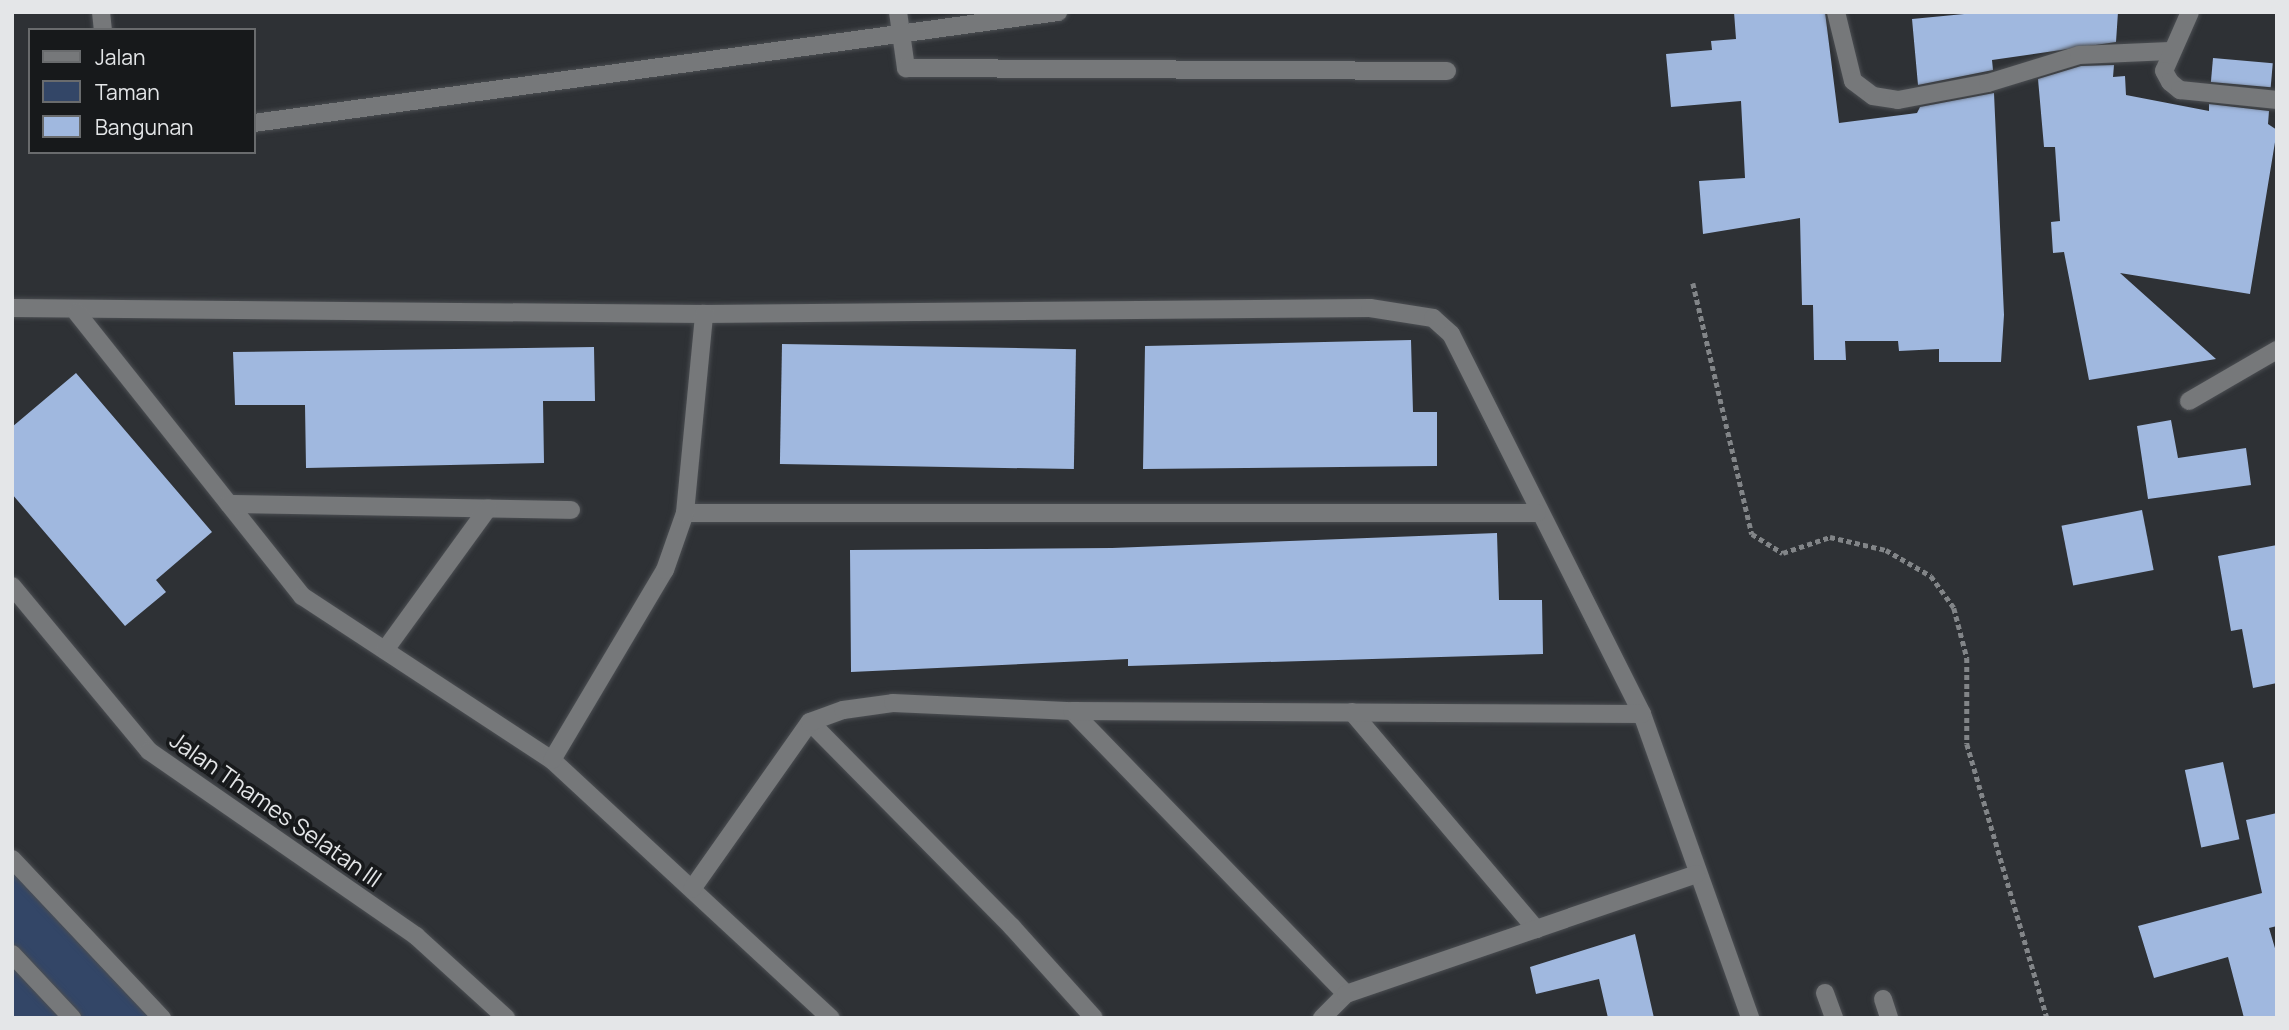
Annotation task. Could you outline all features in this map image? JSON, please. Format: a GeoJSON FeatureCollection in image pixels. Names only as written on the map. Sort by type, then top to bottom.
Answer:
{"type":"FeatureCollection","features":[{"type":"Feature","properties":{"kind":"street"},"geometry":{"type":"LineString","coordinates":[[898,12],[906,68],[1447,71]]}},
{"type":"Feature","properties":{"kind":"street"},"geometry":{"type":"LineString","coordinates":[[256,123],[1058,12]]}},
{"type":"Feature","properties":{"kind":"street"},"geometry":{"type":"LineString","coordinates":[[1836,12],[1853,81],[1873,96],[1898,100],[1977,86],[2079,55],[2170,51]]}},
{"type":"Feature","properties":{"kind":"street"},"geometry":{"type":"LineString","coordinates":[[2190,12],[2170,51],[2164,71],[2180,90],[2277,100]]}},
{"type":"Feature","properties":{"kind":"street"},"geometry":{"type":"LineString","coordinates":[[12,308],[77,313],[1410,312],[1433,318],[1451,334],[1537,513],[1642,715],[1696,874],[1750,1018]]}},
{"type":"Feature","properties":{"kind":"street"},"geometry":{"type":"LineString","coordinates":[[77,313],[302,596],[552,760],[831,1018]]}},
{"type":"Feature","properties":{"kind":"street"},"geometry":{"type":"LineString","coordinates":[[552,760],[665,570],[685,513],[704,314]]}},
{"type":"Feature","properties":{"kind":"street"},"geometry":{"type":"LineString","coordinates":[[2189,401],[2277,350]]}},
{"type":"Feature","properties":{"kind":"street"},"geometry":{"type":"LineString","coordinates":[[229,504],[571,510]]}},
{"type":"Feature","properties":{"kind":"street"},"geometry":{"type":"LineString","coordinates":[[385,650],[488,508]]}},
{"type":"Feature","properties":{"kind":"street"},"geometry":{"type":"LineString","coordinates":[[685,513],[1537,513]]}},
{"type":"Feature","properties":{"kind":"street","name":"Jalan Thames Selatan III"},"geometry":{"type":"LineString","coordinates":[[12,586],[149,751],[416,936],[506,1018]]}},
{"type":"Feature","properties":{"kind":"street"},"geometry":{"type":"LineString","coordinates":[[692,889],[810,722],[843,710],[893,702],[1072,711],[1642,715]]}},
{"type":"Feature","properties":{"kind":"street"},"geometry":{"type":"LineString","coordinates":[[1072,711],[1346,994]]}},
{"type":"Feature","properties":{"kind":"street"},"geometry":{"type":"LineString","coordinates":[[1352,712],[1536,929]]}},
{"type":"Feature","properties":{"kind":"street"},"geometry":{"type":"LineString","coordinates":[[810,722],[1012,927],[1094,1018]]}},
{"type":"Feature","properties":{"kind":"street"},"geometry":{"type":"LineString","coordinates":[[12,859],[162,1018]]}},
{"type":"Feature","properties":{"kind":"street"},"geometry":{"type":"LineString","coordinates":[[1322,1018],[1346,994],[1696,874]]}},
{"type":"Feature","properties":{"kind":"street"},"geometry":{"type":"LineString","coordinates":[[12,954],[72,1018]]}},
{"type":"Feature","properties":{"kind":"street"},"geometry":{"type":"LineString","coordinates":[[1825,993],[1834,1018]]}},
{"type":"Feature","properties":{"kind":"street"},"geometry":{"type":"LineString","coordinates":[[1883,999],[1889,1018]]}},
{"type":"Feature","properties":{"kind":"path"},"geometry":{"type":"LineString","coordinates":[[1693,284],[1752,534],[1783,553],[1830,537],[1885,550],[1931,576],[1954,608],[1967,658],[1966,744],[2047,1018]]}},
{"type":"Feature","properties":{"kind":"green space"},"geometry":{"type":"Polygon","coordinates":[[[12,858],[162,1018],[12,1018],[12,858]]]}},
{"type":"Feature","properties":{"kind":"building"},"geometry":{"type":"Polygon","coordinates":[[[1734,12],[1825,12],[1839,123],[1917,113],[1920,107],[1994,93],[2004,315],[2001,362],[1939,362],[1939,349],[1899,351],[1898,341],[1845,341],[1846,360],[1814,360],[1813,305],[1802,305],[1800,218],[1703,234],[1699,181],[1745,178],[1741,101],[1671,107],[1666,54],[1712,50],[1711,41],[1736,39],[1734,12]]]}},
{"type":"Feature","properties":{"kind":"building"},"geometry":{"type":"Polygon","coordinates":[[[1985,12],[2118,12],[2116,42],[1992,60],[1993,70],[1918,85],[1912,19],[1985,12]]]}},
{"type":"Feature","properties":{"kind":"building"},"geometry":{"type":"Polygon","coordinates":[[[2213,58],[2273,63],[2271,87],[2211,82],[2213,58]]]}},
{"type":"Feature","properties":{"kind":"building"},"geometry":{"type":"Polygon","coordinates":[[[2114,65],[2113,77],[2125,76],[2126,95],[2209,111],[2209,104],[2269,111],[2268,124],[2277,130],[2250,294],[2120,273],[2216,359],[2089,380],[2064,252],[2053,253],[2051,222],[2060,221],[2055,147],[2044,147],[2038,79],[2081,66],[2114,65]]]}},
{"type":"Feature","properties":{"kind":"building"},"geometry":{"type":"Polygon","coordinates":[[[1411,340],[1413,412],[1437,412],[1437,466],[1143,469],[1145,346],[1411,340]]]}},
{"type":"Feature","properties":{"kind":"building"},"geometry":{"type":"Polygon","coordinates":[[[782,344],[1076,349],[1074,469],[780,464],[782,344]]]}},
{"type":"Feature","properties":{"kind":"building"},"geometry":{"type":"Polygon","coordinates":[[[594,347],[595,401],[543,401],[544,463],[306,468],[305,405],[235,405],[233,352],[594,347]]]}},
{"type":"Feature","properties":{"kind":"building"},"geometry":{"type":"Polygon","coordinates":[[[76,373],[212,532],[156,580],[166,592],[125,626],[12,494],[12,427],[76,373]]]}},
{"type":"Feature","properties":{"kind":"building"},"geometry":{"type":"Polygon","coordinates":[[[2171,420],[2178,458],[2246,448],[2251,485],[2148,499],[2137,426],[2171,420]]]}},
{"type":"Feature","properties":{"kind":"building"},"geometry":{"type":"Polygon","coordinates":[[[2142,510],[2154,570],[2073,586],[2062,526],[2142,510]]]}},
{"type":"Feature","properties":{"kind":"building"},"geometry":{"type":"Polygon","coordinates":[[[1497,533],[1499,600],[1542,600],[1543,654],[1128,666],[1128,659],[851,672],[850,550],[1112,548],[1497,533]]]}},
{"type":"Feature","properties":{"kind":"building"},"geometry":{"type":"Polygon","coordinates":[[[2277,545],[2277,683],[2253,688],[2242,629],[2231,631],[2218,556],[2277,545]]]}},
{"type":"Feature","properties":{"kind":"building"},"geometry":{"type":"Polygon","coordinates":[[[2223,762],[2239,839],[2201,847],[2185,770],[2223,762]]]}},
{"type":"Feature","properties":{"kind":"building"},"geometry":{"type":"Polygon","coordinates":[[[2277,813],[2277,926],[2269,928],[2277,955],[2277,1018],[2244,1018],[2228,957],[2154,978],[2138,926],[2262,893],[2246,820],[2277,813]]]}},
{"type":"Feature","properties":{"kind":"building"},"geometry":{"type":"Polygon","coordinates":[[[1635,934],[1654,1018],[1608,1018],[1599,979],[1536,994],[1530,967],[1635,934]]]}}]}
